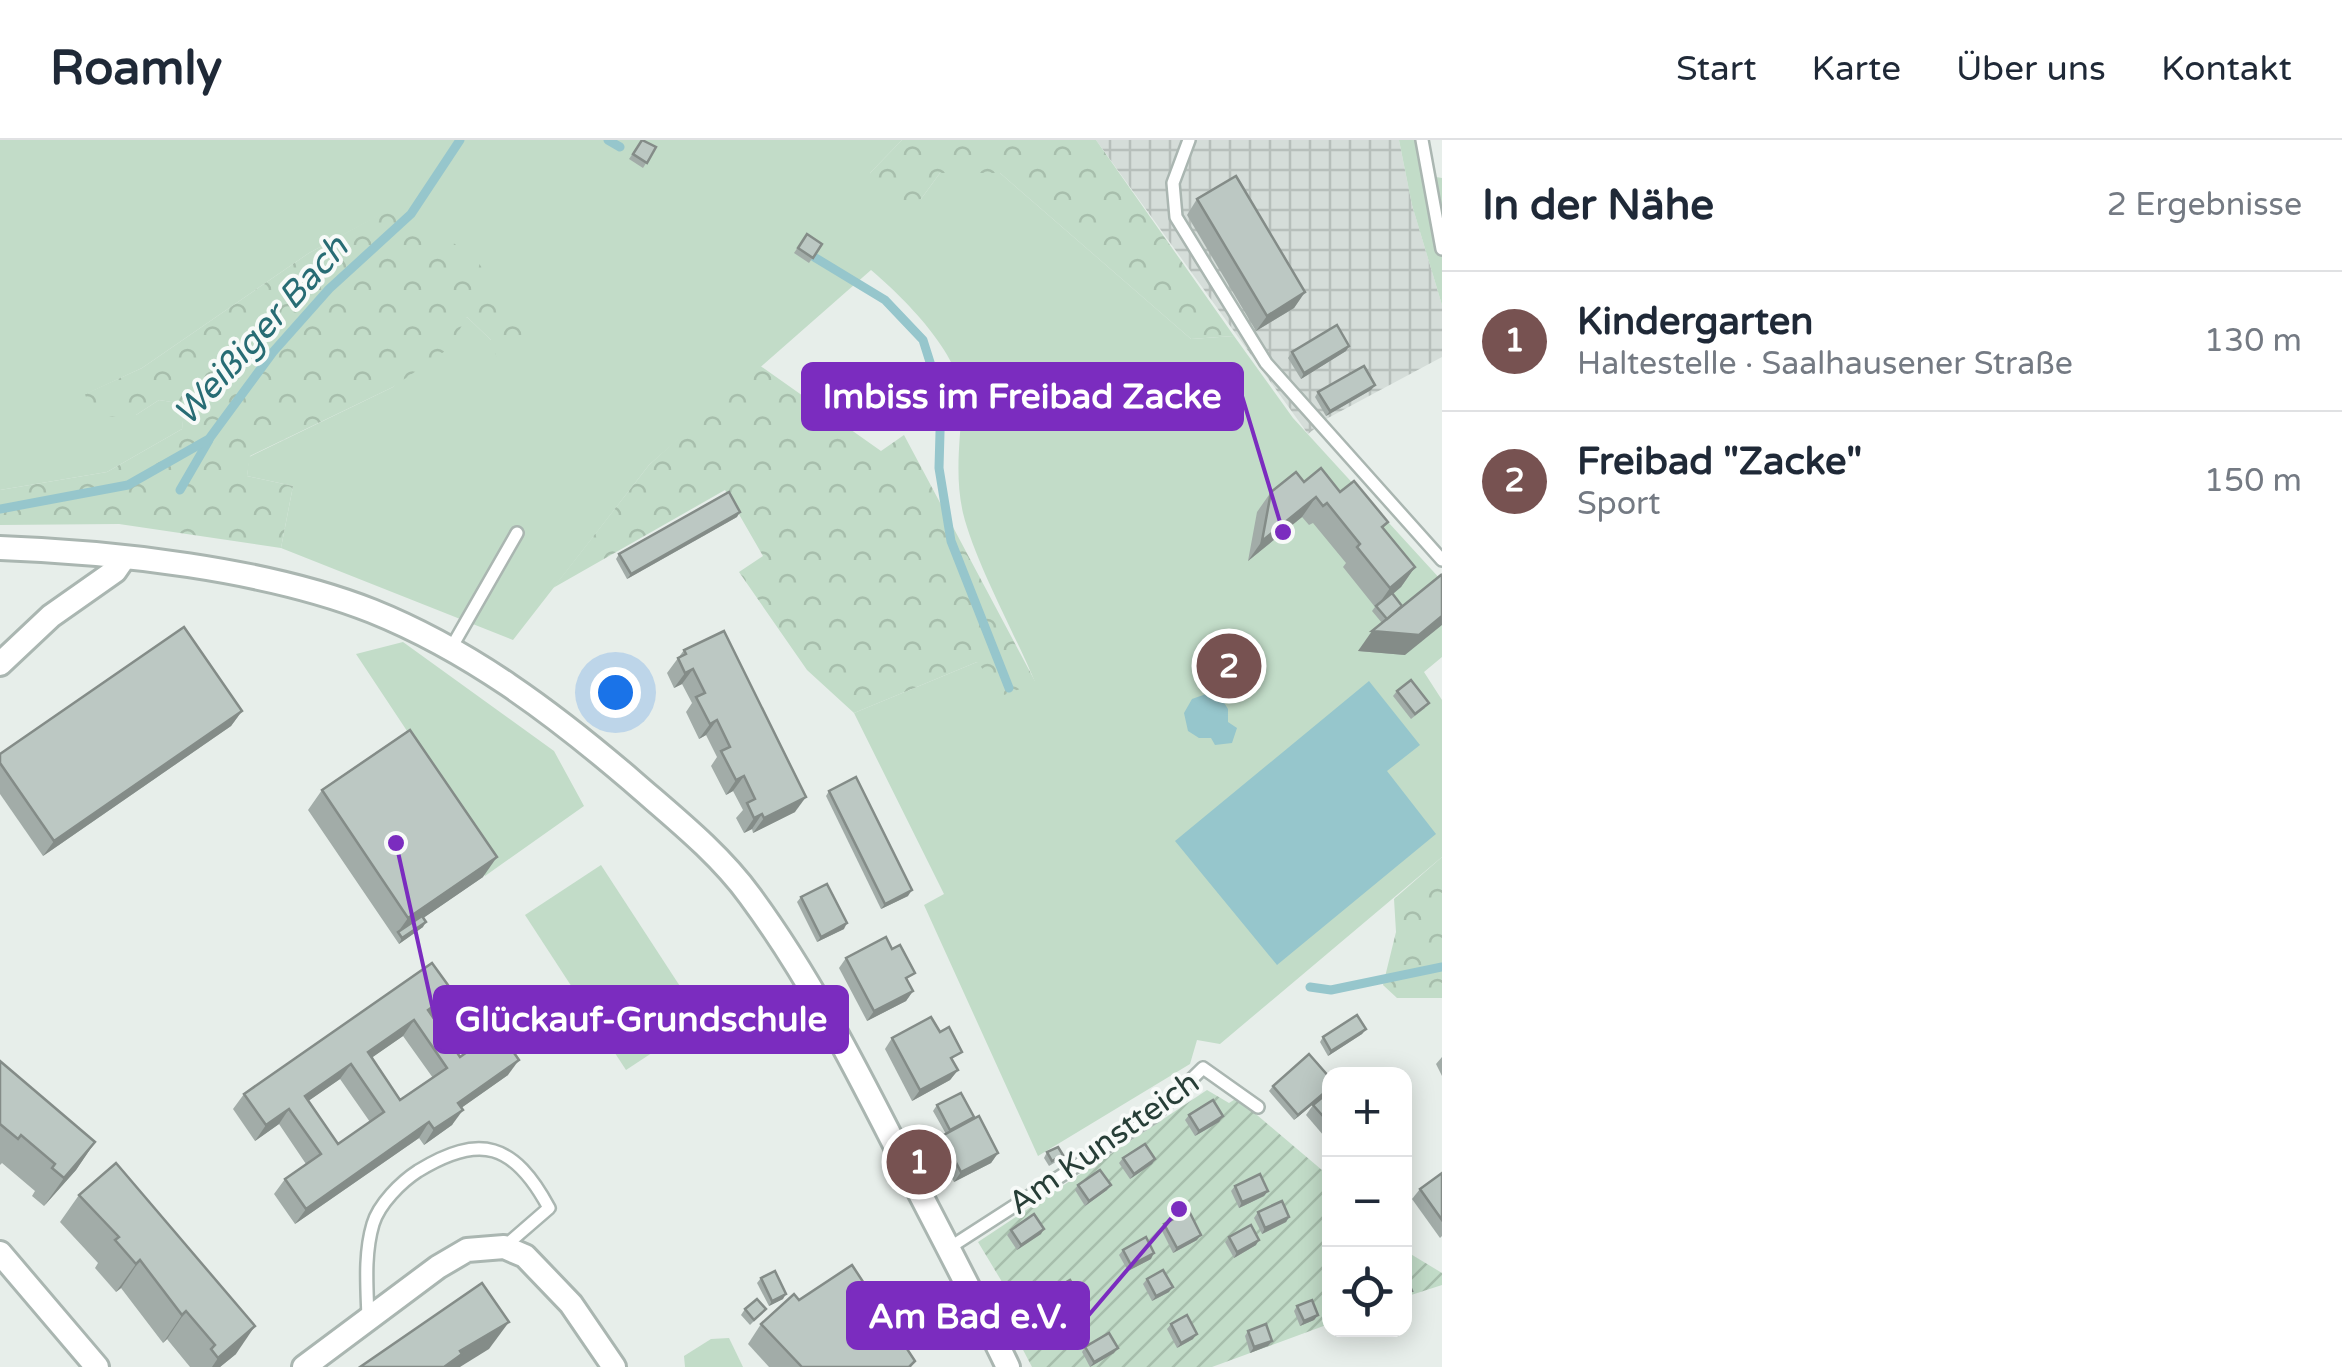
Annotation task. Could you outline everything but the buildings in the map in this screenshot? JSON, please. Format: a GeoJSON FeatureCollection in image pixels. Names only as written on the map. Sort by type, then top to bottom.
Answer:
{"type":"FeatureCollection","features":[{"type":"Feature","properties":{"kind":"street"},"geometry":{"type":"LineString","coordinates":[[0,548],[124,558],[286,586],[370,610],[450,650],[558,720],[666,810],[734,875],[816,993],[1008,1367]]}},
{"type":"Feature","properties":{"kind":"street"},"geometry":{"type":"LineString","coordinates":[[0,664],[52,616],[115,572],[124,558]]}},
{"type":"Feature","properties":{"kind":"street"},"geometry":{"type":"LineString","coordinates":[[304,1367],[429,1273],[467,1250],[504,1247],[526,1256],[570,1304],[614,1367]]}},
{"type":"Feature","properties":{"kind":"street"},"geometry":{"type":"LineString","coordinates":[[0,1253],[97,1367]]}},
{"type":"Feature","properties":{"kind":"lane"},"geometry":{"type":"LineString","coordinates":[[1189,140],[1173,183],[1176,217],[1266,363],[1318,426],[1442,560]]}},
{"type":"Feature","properties":{"kind":"lane"},"geometry":{"type":"LineString","coordinates":[[1422,140],[1442,249]]}},
{"type":"Feature","properties":{"kind":"lane"},"geometry":{"type":"LineString","coordinates":[[450,650],[517,533]]}},
{"type":"Feature","properties":{"kind":"lane","name":"Am Kunstteich"},"geometry":{"type":"LineString","coordinates":[[949,1248],[1154,1116],[1203,1068],[1258,1106]]}},
{"type":"Feature","properties":{"kind":"lane"},"geometry":{"type":"LineString","coordinates":[[368,1322],[366,1273],[373,1222],[410,1177],[450,1152],[472,1146],[501,1152],[537,1186],[549,1208],[504,1247]]}},
{"type":"Feature","properties":{"kind":"shaded area"},"geometry":{"type":"Polygon","coordinates":[[[1096,140],[1399,140],[1412,205],[1442,305],[1442,357],[1328,418],[1308,434],[1096,140]]]}},
{"type":"Feature","properties":{"kind":"green space"},"geometry":{"type":"Polygon","coordinates":[[[0,140],[902,140],[870,173],[921,199],[940,173],[1000,173],[1191,339],[1234,336],[1293,418],[1442,581],[1442,657],[1424,672],[1442,700],[1442,857],[1220,1044],[1197,1040],[1190,1064],[1038,1156],[924,905],[944,894],[854,713],[977,662],[1035,682],[986,575],[963,513],[958,470],[962,399],[959,382],[941,346],[898,295],[871,270],[649,465],[513,640],[281,548],[293,486],[247,476],[249,457],[393,387],[467,317],[491,340],[527,344],[397,206],[309,253],[142,368],[86,394],[136,415],[159,400],[185,404],[182,429],[107,472],[0,490],[0,140]]]}},
{"type":"Feature","properties":{"kind":"green space"},"geometry":{"type":"Polygon","coordinates":[[[902,140],[1096,140],[1234,336],[1191,339],[1000,173],[940,173],[921,199],[886,203],[870,173],[902,140]]]}},
{"type":"Feature","properties":{"kind":"green space"},"geometry":{"type":"Polygon","coordinates":[[[1399,140],[1429,140],[1436,177],[1442,178],[1442,305],[1412,205],[1399,140]]]}},
{"type":"Feature","properties":{"kind":"green space"},"geometry":{"type":"Polygon","coordinates":[[[397,205],[474,257],[506,300],[528,344],[497,358],[491,340],[467,317],[448,349],[393,387],[250,456],[247,476],[293,486],[281,548],[119,524],[0,525],[0,490],[107,472],[182,429],[184,404],[159,400],[136,415],[92,418],[85,394],[142,368],[309,253],[397,205]]]}},
{"type":"Feature","properties":{"kind":"green space"},"geometry":{"type":"Polygon","coordinates":[[[759,365],[881,451],[904,435],[1036,683],[1004,695],[977,662],[854,713],[807,670],[739,572],[763,556],[725,490],[553,588],[649,465],[759,365]]]}},
{"type":"Feature","properties":{"kind":"green space"},"geometry":{"type":"Polygon","coordinates":[[[403,642],[554,751],[584,806],[485,876],[397,746],[411,737],[356,654],[403,642]]]}},
{"type":"Feature","properties":{"kind":"green space"},"geometry":{"type":"Polygon","coordinates":[[[1442,857],[1442,998],[1397,998],[1383,985],[1396,932],[1394,899],[1442,857]]]}},
{"type":"Feature","properties":{"kind":"green space"},"geometry":{"type":"Polygon","coordinates":[[[601,865],[702,1020],[626,1070],[525,915],[601,865]]]}},
{"type":"Feature","properties":{"kind":"green space"},"geometry":{"type":"Polygon","coordinates":[[[1207,1090],[1229,1103],[1237,1098],[1322,1170],[1322,1327],[1212,1367],[1032,1367],[1021,1346],[1028,1325],[978,1242],[1207,1090]]]}},
{"type":"Feature","properties":{"kind":"green space"},"geometry":{"type":"Polygon","coordinates":[[[1412,1255],[1442,1273],[1442,1285],[1412,1295],[1412,1255]]]}},
{"type":"Feature","properties":{"kind":"green space"},"geometry":{"type":"Polygon","coordinates":[[[729,1338],[743,1367],[685,1367],[684,1356],[711,1339],[729,1338]]]}},
{"type":"Feature","properties":{"kind":"water"},"geometry":{"type":"Polygon","coordinates":[[[1369,681],[1420,745],[1387,771],[1436,834],[1277,965],[1175,841],[1369,681]]]}},
{"type":"Feature","properties":{"kind":"water"},"geometry":{"type":"Polygon","coordinates":[[[1206,694],[1221,698],[1228,709],[1228,722],[1237,728],[1232,743],[1215,745],[1211,738],[1199,738],[1188,731],[1184,713],[1192,699],[1206,694]]]}},
{"type":"Feature","properties":{"kind":"waterway","name":"Weißiger Bach"},"geometry":{"type":"LineString","coordinates":[[0,509],[128,485],[209,439],[273,352],[329,289],[411,214],[460,140]]}},
{"type":"Feature","properties":{"kind":"waterway"},"geometry":{"type":"LineString","coordinates":[[608,140],[620,147]]}},
{"type":"Feature","properties":{"kind":"waterway"},"geometry":{"type":"LineString","coordinates":[[814,257],[885,300],[923,340],[941,397],[939,468],[951,541],[1009,688]]}},
{"type":"Feature","properties":{"kind":"waterway"},"geometry":{"type":"LineString","coordinates":[[180,490],[209,440]]}},
{"type":"Feature","properties":{"kind":"waterway"},"geometry":{"type":"LineString","coordinates":[[1310,987],[1331,990],[1442,967]]}},
{"type":"Feature","properties":{"kind":"place","name":"Imbiss im Freibad Zacke"},"geometry":{"type":"Point","coordinates":[1283,532]}},
{"type":"Feature","properties":{"kind":"place","name":"Freibad \"Zacke\""},"geometry":{"type":"Point","coordinates":[1229,666]}},
{"type":"Feature","properties":{"kind":"place","name":"Glückauf-Grundschule"},"geometry":{"type":"Point","coordinates":[396,843]}},
{"type":"Feature","properties":{"kind":"place","name":"Kindergarten"},"geometry":{"type":"Point","coordinates":[919,1162]}},
{"type":"Feature","properties":{"kind":"place","name":"Am Bad e.V."},"geometry":{"type":"Point","coordinates":[1179,1209]}}]}
